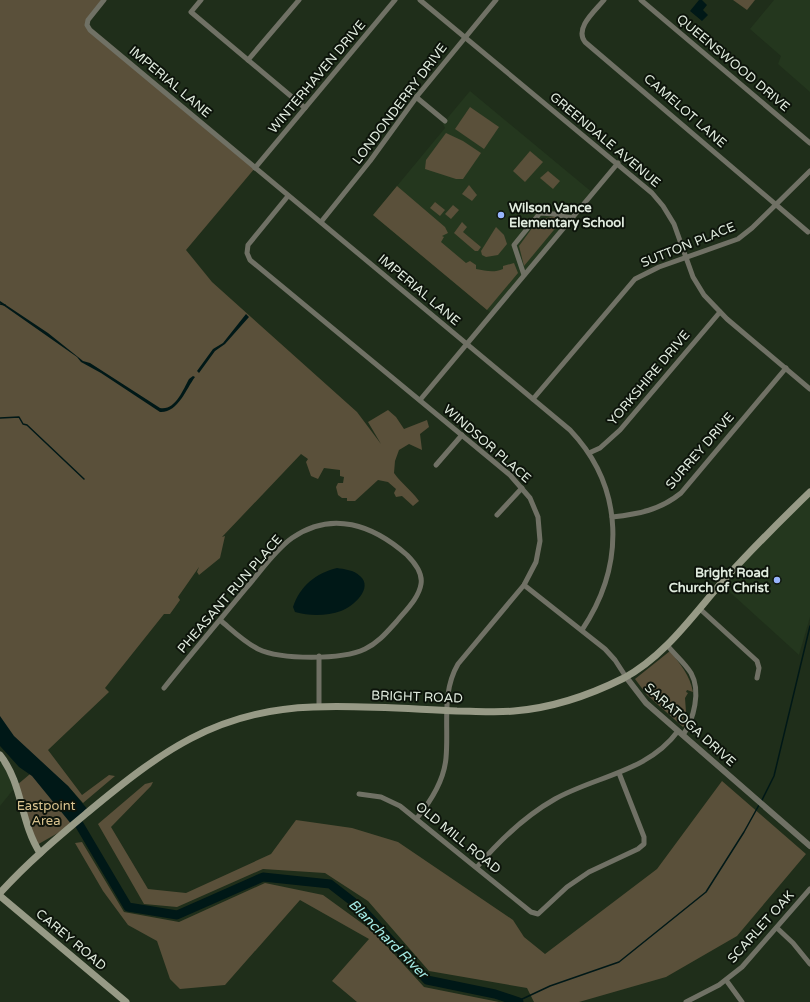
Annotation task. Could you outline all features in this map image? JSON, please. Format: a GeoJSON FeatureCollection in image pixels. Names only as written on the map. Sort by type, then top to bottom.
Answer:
{"type":"FeatureCollection","features":[{"type":"Feature","properties":{"kind":"main road","name":"BRIGHT ROAD"},"geometry":{"type":"LineString","coordinates":[[0,893],[40,853],[152,760],[202,732],[228,722],[270,711],[319,706],[504,712],[538,708],[576,698],[626,677],[667,645],[745,558],[810,492]]}},
{"type":"Feature","properties":{"kind":"main road"},"geometry":{"type":"LineString","coordinates":[[0,755],[15,778],[27,827],[40,853]]}},
{"type":"Feature","properties":{"kind":"main road","name":"CAREY ROAD"},"geometry":{"type":"LineString","coordinates":[[0,896],[126,1002]]}},
{"type":"Feature","properties":{"kind":"street","name":"IMPERIAL LANE"},"geometry":{"type":"LineString","coordinates":[[104,0],[88,20],[87,25],[90,30],[570,430],[590,453],[604,484],[612,517],[613,546],[609,573],[596,608],[582,630]]}},
{"type":"Feature","properties":{"kind":"street"},"geometry":{"type":"LineString","coordinates":[[201,0],[191,12],[305,108]]}},
{"type":"Feature","properties":{"kind":"street"},"geometry":{"type":"LineString","coordinates":[[248,60],[298,0]]}},
{"type":"Feature","properties":{"kind":"street","name":"WINTERHAVEN DRIVE"},"geometry":{"type":"LineString","coordinates":[[255,168],[395,0]]}},
{"type":"Feature","properties":{"kind":"street","name":"GREENDALE AVENUE"},"geometry":{"type":"LineString","coordinates":[[420,0],[647,188],[663,206],[678,233],[700,290],[720,312],[810,389]]}},
{"type":"Feature","properties":{"kind":"street","name":"LONDONDERRY DRIVE"},"geometry":{"type":"LineString","coordinates":[[321,222],[370,161],[416,97],[496,0]]}},
{"type":"Feature","properties":{"kind":"street","name":"CAMELOT LANE"},"geometry":{"type":"LineString","coordinates":[[604,0],[582,28],[583,39],[808,232]]}},
{"type":"Feature","properties":{"kind":"street","name":"QUEENSWOOD DRIVE"},"geometry":{"type":"LineString","coordinates":[[641,0],[810,143]]}},
{"type":"Feature","properties":{"kind":"street"},"geometry":{"type":"LineString","coordinates":[[416,97],[445,121]]}},
{"type":"Feature","properties":{"kind":"street"},"geometry":{"type":"LineString","coordinates":[[420,400],[618,163]]}},
{"type":"Feature","properties":{"kind":"street","name":"SUTTON PLACE"},"geometry":{"type":"LineString","coordinates":[[533,399],[636,279],[659,267],[738,239],[752,228],[810,171]]}},
{"type":"Feature","properties":{"kind":"street","name":"WINDSOR PLACE"},"geometry":{"type":"LineString","coordinates":[[288,196],[248,245],[248,257],[510,475],[522,488],[536,510],[540,534],[536,562],[524,585],[458,664],[450,681],[447,710],[446,758],[443,772],[432,798],[417,818]]}},
{"type":"Feature","properties":{"kind":"street"},"geometry":{"type":"LineString","coordinates":[[524,275],[514,245],[540,213],[572,218]]}},
{"type":"Feature","properties":{"kind":"street","name":"YORKSHIRE DRIVE"},"geometry":{"type":"LineString","coordinates":[[590,453],[600,448],[620,430],[720,312]]}},
{"type":"Feature","properties":{"kind":"street","name":"SURREY DRIVE"},"geometry":{"type":"LineString","coordinates":[[612,517],[647,512],[662,506],[680,493],[786,368]]}},
{"type":"Feature","properties":{"kind":"street"},"geometry":{"type":"LineString","coordinates":[[436,465],[462,435]]}},
{"type":"Feature","properties":{"kind":"street"},"geometry":{"type":"LineString","coordinates":[[497,515],[522,488]]}},
{"type":"Feature","properties":{"kind":"street","name":"PHEASANT RUN PLACE"},"geometry":{"type":"LineString","coordinates":[[164,688],[220,620],[277,552],[298,534],[317,526],[331,524],[352,524],[372,530],[390,541],[413,562],[422,579],[420,589],[399,618],[375,644],[353,654],[286,657],[266,652],[247,643],[220,620]]}},
{"type":"Feature","properties":{"kind":"street","name":"SARATOGA DRIVE"},"geometry":{"type":"LineString","coordinates":[[524,585],[610,654],[641,698],[810,846]]}},
{"type":"Feature","properties":{"kind":"street"},"geometry":{"type":"LineString","coordinates":[[700,608],[757,661],[759,668],[757,678]]}},
{"type":"Feature","properties":{"kind":"street"},"geometry":{"type":"LineString","coordinates":[[667,645],[691,674],[694,685],[696,697],[691,721],[683,735]]}},
{"type":"Feature","properties":{"kind":"street"},"geometry":{"type":"LineString","coordinates":[[319,656],[319,706]]}},
{"type":"Feature","properties":{"kind":"street"},"geometry":{"type":"LineString","coordinates":[[477,867],[513,830],[550,802],[619,773],[648,758],[665,745],[678,731]]}},
{"type":"Feature","properties":{"kind":"street","name":"OLD MILL ROAD"},"geometry":{"type":"LineString","coordinates":[[360,794],[374,795],[387,799],[400,806],[417,818],[531,912],[536,914],[541,913],[567,887],[589,872],[638,849],[644,844],[644,837],[619,773]]}},
{"type":"Feature","properties":{"kind":"street","name":"SCARLET OAK"},"geometry":{"type":"LineString","coordinates":[[686,1002],[726,980],[742,967],[810,889]]}},
{"type":"Feature","properties":{"kind":"street"},"geometry":{"type":"LineString","coordinates":[[777,928],[793,943],[810,964]]}},
{"type":"Feature","properties":{"kind":"street"},"geometry":{"type":"LineString","coordinates":[[726,980],[742,1002]]}},
{"type":"Feature","properties":{"kind":"shaded area"},"geometry":{"type":"Polygon","coordinates":[[[774,0],[810,0],[810,92],[778,64],[781,56],[750,29],[774,0]]]}},
{"type":"Feature","properties":{"kind":"shaded area"},"geometry":{"type":"Polygon","coordinates":[[[470,91],[593,193],[492,314],[373,215],[445,128],[443,124],[445,121],[470,91]]]}},
{"type":"Feature","properties":{"kind":"shaded area"},"geometry":{"type":"Polygon","coordinates":[[[810,492],[810,617],[799,655],[721,584],[810,492]]]}},
{"type":"Feature","properties":{"kind":"shaded area"},"geometry":{"type":"Polygon","coordinates":[[[0,755],[17,785],[0,806],[0,755]]]}},
{"type":"Feature","properties":{"kind":"green space"},"geometry":{"type":"Polygon","coordinates":[[[0,0],[104,0],[87,25],[255,168],[186,250],[212,282],[357,412],[381,444],[368,422],[388,410],[396,417],[404,429],[427,420],[429,427],[420,434],[422,450],[409,444],[399,450],[395,461],[394,473],[419,501],[413,506],[402,496],[396,497],[394,493],[396,489],[388,482],[378,480],[355,501],[347,501],[347,498],[342,498],[338,495],[336,487],[338,483],[343,483],[344,477],[340,476],[340,470],[324,468],[318,479],[311,476],[306,462],[308,459],[301,454],[222,537],[225,536],[220,558],[199,575],[197,572],[199,567],[178,597],[180,600],[170,614],[164,614],[105,688],[109,692],[48,750],[82,795],[109,775],[115,776],[83,803],[68,786],[0,729],[0,0]]]}},
{"type":"Feature","properties":{"kind":"green space"},"geometry":{"type":"Polygon","coordinates":[[[733,0],[755,0],[747,10],[733,0]]]}},
{"type":"Feature","properties":{"kind":"green space"},"geometry":{"type":"Polygon","coordinates":[[[470,107],[499,127],[484,149],[455,129],[470,107]]]}},
{"type":"Feature","properties":{"kind":"green space"},"geometry":{"type":"Polygon","coordinates":[[[446,133],[463,141],[481,153],[463,179],[456,179],[425,169],[426,160],[446,133]]]}},
{"type":"Feature","properties":{"kind":"green space"},"geometry":{"type":"Polygon","coordinates":[[[530,151],[543,162],[525,182],[513,171],[530,151]]]}},
{"type":"Feature","properties":{"kind":"green space"},"geometry":{"type":"Polygon","coordinates":[[[548,171],[560,181],[553,189],[540,178],[548,171]]]}},
{"type":"Feature","properties":{"kind":"green space"},"geometry":{"type":"Polygon","coordinates":[[[469,185],[477,195],[472,201],[462,194],[469,185]]]}},
{"type":"Feature","properties":{"kind":"green space"},"geometry":{"type":"Polygon","coordinates":[[[397,186],[445,227],[448,233],[442,236],[444,237],[441,242],[466,263],[470,261],[476,265],[476,269],[493,271],[503,269],[503,266],[514,263],[518,273],[487,310],[373,215],[397,186]]]}},
{"type":"Feature","properties":{"kind":"green space"},"geometry":{"type":"Polygon","coordinates":[[[435,202],[445,210],[440,216],[430,208],[435,202]]]}},
{"type":"Feature","properties":{"kind":"green space"},"geometry":{"type":"Polygon","coordinates":[[[453,205],[459,210],[451,219],[445,214],[453,205]]]}},
{"type":"Feature","properties":{"kind":"green space"},"geometry":{"type":"Polygon","coordinates":[[[555,216],[563,219],[524,266],[519,246],[538,220],[555,216]]]}},
{"type":"Feature","properties":{"kind":"green space"},"geometry":{"type":"Polygon","coordinates":[[[462,222],[467,227],[463,232],[481,247],[478,251],[475,251],[454,233],[462,222]]]}},
{"type":"Feature","properties":{"kind":"green space"},"geometry":{"type":"Polygon","coordinates":[[[496,227],[504,235],[507,244],[498,255],[486,257],[482,255],[481,251],[496,227]]]}},
{"type":"Feature","properties":{"kind":"green space"},"geometry":{"type":"Polygon","coordinates":[[[670,651],[681,665],[692,686],[693,692],[687,690],[686,692],[688,693],[685,698],[686,712],[683,718],[686,723],[683,727],[647,695],[635,679],[670,651]]]}},
{"type":"Feature","properties":{"kind":"green space","name":"Eastpoint Area"},"geometry":{"type":"Polygon","coordinates":[[[36,769],[72,825],[35,846],[17,785],[36,769]]]}},
{"type":"Feature","properties":{"kind":"green space"},"geometry":{"type":"Polygon","coordinates":[[[722,781],[806,854],[737,936],[666,977],[579,1002],[534,1002],[527,988],[429,971],[368,901],[325,873],[263,869],[177,907],[144,904],[98,824],[145,784],[153,782],[151,786],[111,827],[148,889],[186,893],[271,854],[296,820],[352,828],[398,842],[513,920],[524,937],[545,954],[657,869],[722,781]]]}},
{"type":"Feature","properties":{"kind":"green space"},"geometry":{"type":"Polygon","coordinates":[[[82,842],[124,912],[179,922],[265,883],[323,895],[374,932],[424,987],[499,1002],[357,1002],[332,981],[369,939],[300,900],[225,985],[180,989],[170,979],[157,941],[128,925],[103,891],[75,843],[82,842]]]}},
{"type":"Feature","properties":{"kind":"water"},"geometry":{"type":"Polygon","coordinates":[[[699,0],[702,0],[707,5],[703,10],[708,15],[702,21],[690,11],[699,0]]]}},
{"type":"Feature","properties":{"kind":"water"},"geometry":{"type":"Polygon","coordinates":[[[0,301],[48,333],[83,361],[90,363],[160,408],[165,408],[174,403],[178,399],[189,379],[193,376],[195,377],[177,405],[172,409],[160,412],[101,373],[81,362],[77,357],[0,303],[0,301]]]}},
{"type":"Feature","properties":{"kind":"water"},"geometry":{"type":"Polygon","coordinates":[[[246,314],[249,317],[225,344],[215,351],[199,373],[197,371],[213,349],[223,343],[246,314]]]}},
{"type":"Feature","properties":{"kind":"water"},"geometry":{"type":"Polygon","coordinates":[[[337,568],[355,572],[364,581],[365,586],[363,591],[356,601],[346,609],[330,614],[312,615],[295,612],[293,607],[304,587],[322,573],[337,568]]]}},
{"type":"Feature","properties":{"kind":"water"},"geometry":{"type":"Polygon","coordinates":[[[0,716],[14,736],[68,786],[89,811],[72,825],[32,776],[19,767],[0,746],[0,716]]]}},
{"type":"Feature","properties":{"kind":"waterway"},"geometry":{"type":"LineString","coordinates":[[0,304],[5,305]]}},
{"type":"Feature","properties":{"kind":"waterway"},"geometry":{"type":"LineString","coordinates":[[0,418],[19,417],[23,424],[27,425],[84,479]]}},
{"type":"Feature","properties":{"kind":"waterway"},"geometry":{"type":"LineString","coordinates":[[761,802],[774,776],[810,626]]}},
{"type":"Feature","properties":{"kind":"waterway"},"geometry":{"type":"LineString","coordinates":[[518,1001],[550,986],[619,962],[706,892],[744,832],[759,805]]}},
{"type":"Feature","properties":{"kind":"waterway","name":"Blanchard River"},"geometry":{"type":"LineString","coordinates":[[73,814],[128,907],[177,915],[263,877],[330,884],[361,908],[427,980],[495,994],[519,1002]]}},
{"type":"Feature","properties":{"kind":"place","name":"Wilson Vance Elementary School"},"geometry":{"type":"Point","coordinates":[501,215]}},
{"type":"Feature","properties":{"kind":"place","name":"Bright Road Church of Christ"},"geometry":{"type":"Point","coordinates":[777,580]}}]}
